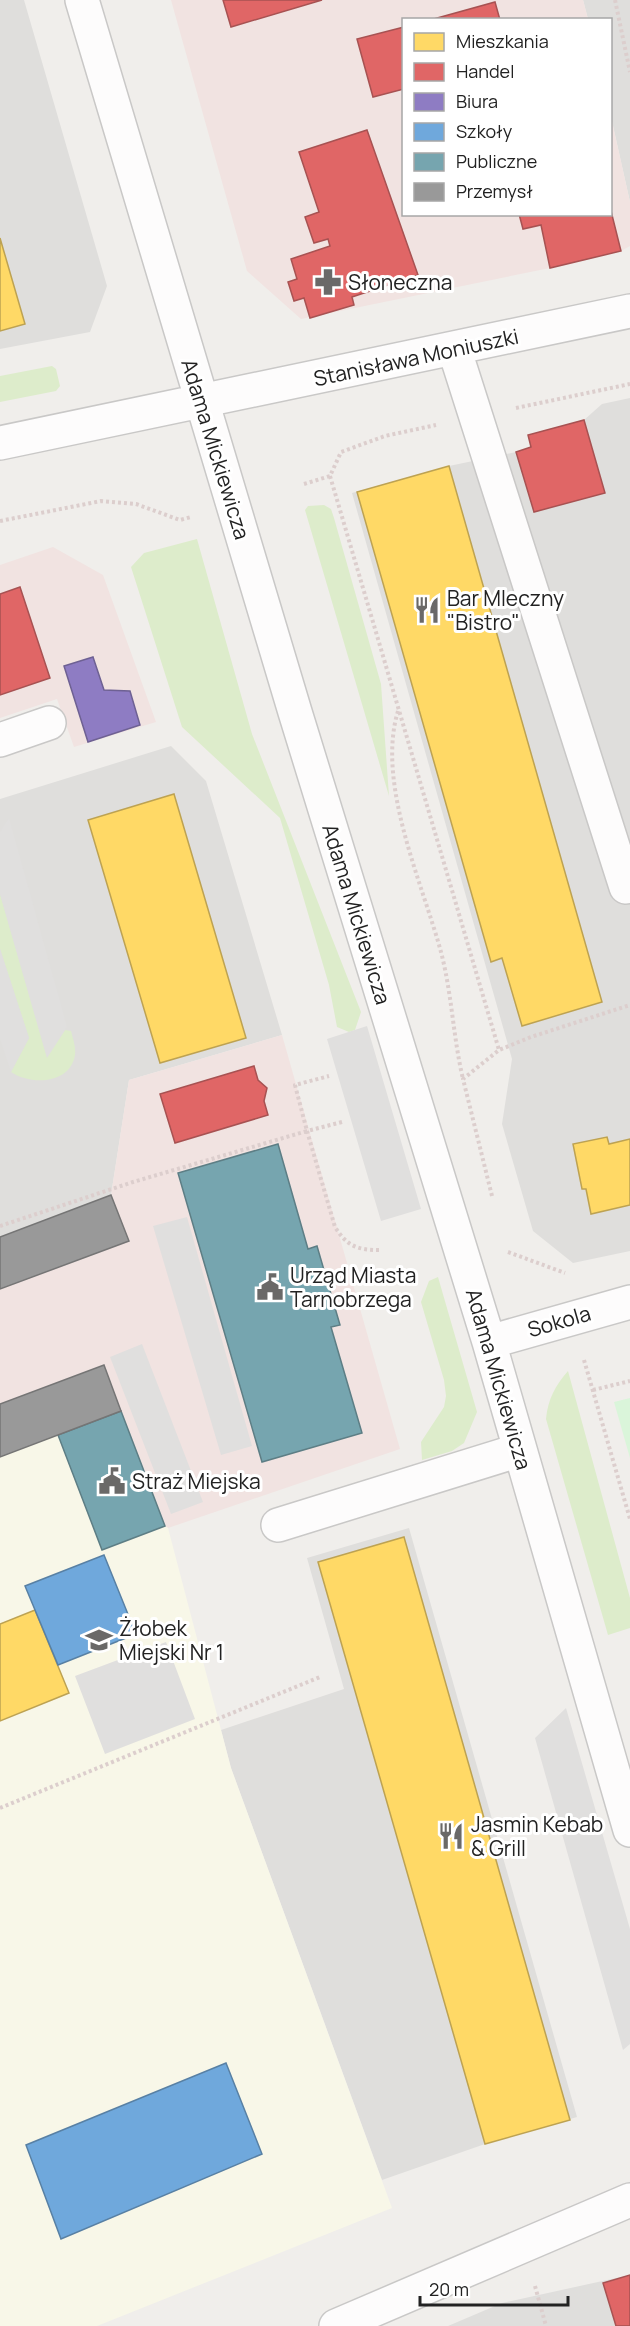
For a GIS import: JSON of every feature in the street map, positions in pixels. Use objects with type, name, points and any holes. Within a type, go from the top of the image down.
[{"type":"street","name":"Adama Mickiewicza","points":[[82,0],[202,402],[489,1342],[630,1830]]},
{"type":"street","name":"Stanisława Moniuszki","points":[[0,443],[630,311]]},
{"type":"street","points":[[454,348],[626,887]]},
{"type":"street","points":[[0,740],[49,723]]},
{"type":"street","name":"Sokola","points":[[489,1342],[630,1302]]},
{"type":"street","points":[[278,1526],[520,1450]]},
{"type":"street","points":[[336,2326],[630,2200]]},
{"type":"path","points":[[615,0],[630,72]]},
{"type":"path","points":[[330,476],[499,1050]]},
{"type":"path","points":[[0,521],[101,501],[136,504],[180,520],[191,517]]},
{"type":"path","points":[[399,711],[391,733],[398,810],[441,954],[463,1079],[494,1204]]},
{"type":"path","points":[[463,1079],[499,1050],[531,1037],[630,1005]]},
{"type":"path","points":[[328,1076],[295,1085],[335,1227],[348,1245],[360,1250],[379,1250]]},
{"type":"path","points":[[0,1226],[133,1182],[342,1122]]},
{"type":"path","points":[[506,1246],[508,1254],[561,1274],[573,1272]]},
{"type":"path","points":[[581,1354],[629,1509],[630,1519]]},
{"type":"path","points":[[593,1390],[630,1381]]},
{"type":"path","points":[[0,1808],[320,1677]]},
{"type":"path","points":[[534,2280],[546,2326]]},
{"type":"shaded area","points":[[0,0],[24,0],[107,286],[90,332],[0,349]]},
{"type":"shaded area","points":[[171,0],[583,0],[588,18],[402,18],[402,216],[612,216],[612,121],[630,202],[630,246],[621,251],[550,268],[301,319],[247,271]]},
{"type":"shaded area","points":[[583,0],[630,0],[630,202],[612,121],[612,18],[588,18]]},
{"type":"shaded area","points":[[630,398],[630,1251],[573,1263],[533,1231],[502,1124],[512,1059],[352,493],[449,466],[516,452],[605,492],[584,420],[602,404]]},
{"type":"shaded area","points":[[53,547],[103,575],[156,722],[74,747],[57,699],[0,718],[0,565]]},
{"type":"shaded area","points":[[171,746],[206,781],[282,1035],[129,1080],[111,1195],[0,1237],[0,799]]},
{"type":"shaded area","points":[[9,818],[67,1027],[47,1058],[0,894],[0,832]]},
{"type":"shaded area","points":[[0,949],[29,1038],[11,1072],[0,1039]]},
{"type":"shaded area","points":[[367,1026],[421,1209],[381,1221],[327,1039]]},
{"type":"shaded area","points":[[282,1035],[400,1449],[168,1528],[165,1526],[102,1550],[0,1457],[0,1237],[111,1195],[129,1080]]},
{"type":"shaded area","points":[[187,1217],[252,1446],[221,1455],[153,1226]]},
{"type":"shaded area","points":[[142,1344],[203,1502],[171,1514],[110,1357]]},
{"type":"shaded area","points":[[58,1435],[102,1550],[165,1526],[168,1528],[231,1768],[392,2208],[97,2326],[0,2326],[0,1457]]},
{"type":"shaded area","points":[[409,1528],[577,2117],[485,2144],[382,2180],[231,1768],[221,1730],[344,1689],[307,1558]]},
{"type":"shaded area","points":[[166,1642],[195,1719],[105,1754],[75,1676]]},
{"type":"shaded area","points":[[566,1708],[630,1929],[630,2044],[623,2050],[535,1738]]},
{"type":"shaded area","points":[[630,2275],[630,2326],[448,2326],[502,2303]]},
{"type":"green space","points":[[52,366],[56,369],[60,386],[56,391],[0,402],[0,376]]},
{"type":"green space","points":[[324,505],[331,509],[334,518],[381,684],[389,796],[305,510],[308,506]]},
{"type":"green space","points":[[197,539],[252,734],[361,1012],[355,1030],[349,1032],[337,1027],[329,985],[280,818],[182,727],[131,567],[144,553]]},
{"type":"green space","points":[[0,894],[47,1057],[65,1030],[71,1031],[75,1046],[72,1065],[58,1077],[48,1080],[28,1079],[11,1072],[29,1038],[0,949]]},
{"type":"green space","points":[[438,1277],[477,1412],[464,1443],[452,1451],[422,1460],[421,1442],[444,1407],[446,1396],[444,1380],[421,1302],[429,1281]]},
{"type":"green space","points":[[568,1371],[630,1598],[630,1628],[608,1635],[546,1419],[553,1393]]},
{"type":"green space","points":[[630,1398],[630,1458],[614,1402]]},
{"type":"building: Mieszkania","points":[[0,238],[25,324],[0,331]]},
{"type":"building: Mieszkania","points":[[449,466],[602,1002],[522,1026],[502,958],[491,962],[357,492]]},
{"type":"building: Mieszkania","points":[[174,794],[246,1038],[160,1063],[88,820]]},
{"type":"building: Mieszkania","points":[[607,1137],[609,1144],[630,1139],[630,1205],[591,1214],[586,1189],[582,1189],[573,1144]]},
{"type":"building: Mieszkania","points":[[404,1537],[570,2120],[485,2144],[318,1562]]},
{"type":"building: Mieszkania","points":[[35,1610],[69,1693],[0,1721],[0,1624]]},
{"type":"building: Handel","points":[[223,0],[322,0],[231,27]]},
{"type":"building: Handel","points":[[495,2],[499,18],[437,18]]},
{"type":"building: Handel","points":[[402,28],[402,90],[373,97],[357,39]]},
{"type":"building: Handel","points":[[367,130],[418,275],[352,297],[354,305],[310,318],[304,298],[294,301],[288,282],[297,279],[291,259],[330,246],[328,239],[314,243],[305,217],[319,212],[299,152]]},
{"type":"building: Handel","points":[[612,215],[621,251],[550,268],[541,225],[523,229],[520,216]]},
{"type":"building: Handel","points":[[584,420],[605,493],[534,512],[516,452],[531,447],[528,435]]},
{"type":"building: Handel","points":[[20,587],[50,678],[0,695],[0,594]]},
{"type":"building: Handel","points":[[254,1066],[258,1080],[267,1088],[264,1101],[268,1115],[175,1143],[160,1094]]},
{"type":"building: Handel","points":[[630,2275],[630,2326],[616,2326],[603,2283]]},
{"type":"building: Biura","points":[[93,657],[104,690],[130,691],[140,725],[88,742],[64,666]]},
{"type":"building: Szkoły","points":[[104,1555],[136,1634],[58,1665],[25,1586]]},
{"type":"building: Szkoły","points":[[226,2063],[262,2154],[61,2239],[26,2145]]},
{"type":"building: Publiczne","name":"Urząd Miasta Tarnobrzega","points":[[278,1144],[308,1249],[317,1246],[340,1325],[331,1327],[362,1433],[262,1462],[178,1173]]},
{"type":"building: Publiczne","name":"Straż Miejska","points":[[121,1411],[165,1526],[102,1550],[58,1435]]},
{"type":"building: Przemysł","points":[[111,1195],[129,1241],[0,1289],[0,1237]]},
{"type":"building: Przemysł","points":[[104,1365],[121,1411],[0,1457],[0,1404]]},
{"type":"place","name":"Słoneczna","points":[[328,282]]},
{"type":"place","name":"Bar Mleczny \"Bistro\"","points":[[427,610]]},
{"type":"place","name":"Urząd Miasta Tarnobrzega","points":[[270,1287]]},
{"type":"place","name":"Straż Miejska","points":[[112,1481]]},
{"type":"place","name":"Żłobek Miejski Nr 1","points":[[99,1640]]},
{"type":"place","name":"Jasmin Kebab & Grill","points":[[451,1836]]}]
